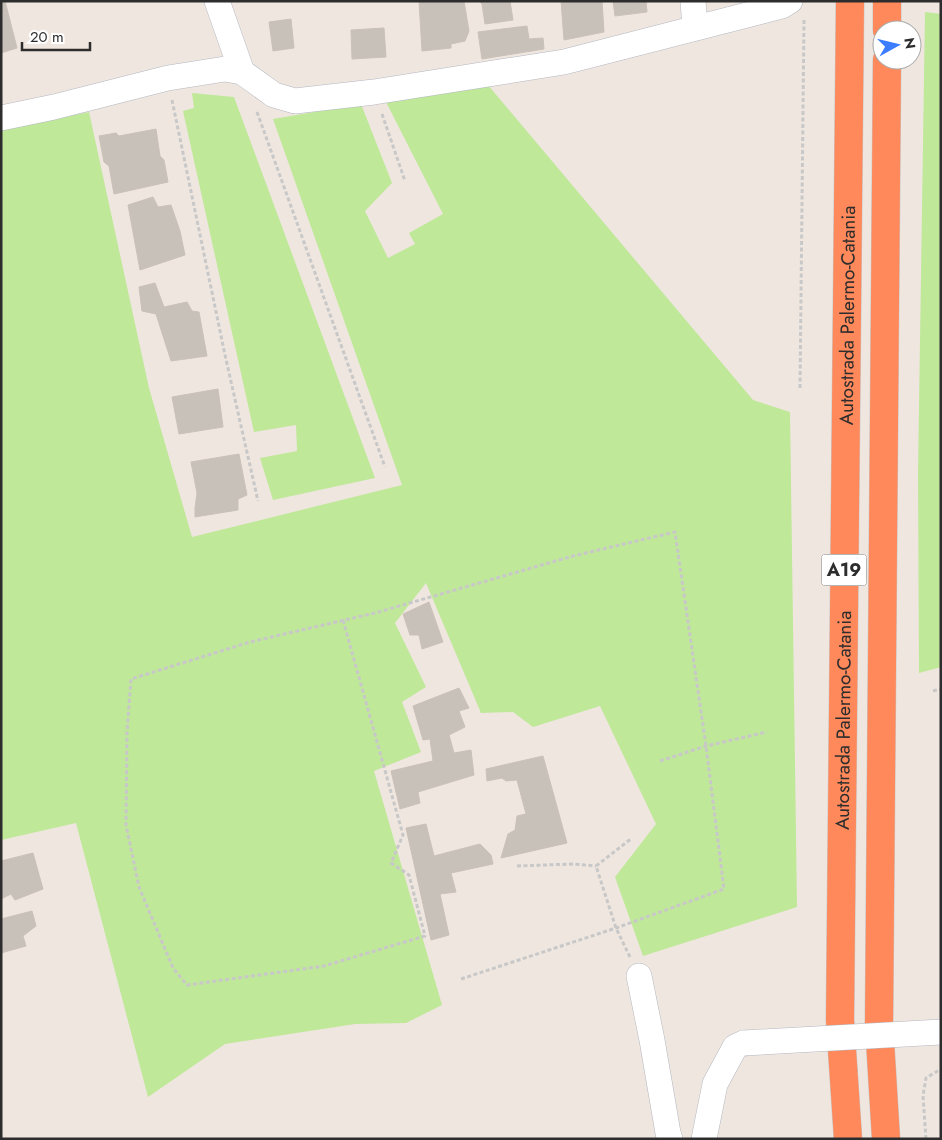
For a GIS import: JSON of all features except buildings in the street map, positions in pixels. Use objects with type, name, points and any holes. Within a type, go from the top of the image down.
[{"type":"highway","name":"Autostrada Palermo-Catania","points":[[848,1139],[840,1010],[850,1]]},
{"type":"highway","points":[[887,20],[888,1]]},
{"type":"highway","name":"Autostrada Palermo-Catania","points":[[886,1139],[878,1024],[887,70]]},
{"type":"street","points":[[217,1],[242,72]]},
{"type":"street","points":[[692,1],[695,28]]},
{"type":"street","points":[[1,118],[54,107],[168,78],[225,68],[242,72],[274,95],[295,101],[374,92],[564,62],[782,6],[797,6]]},
{"type":"street","points":[[639,976],[670,1139]]},
{"type":"street","points":[[704,1139],[715,1084],[735,1047],[744,1043],[941,1032]]},
{"type":"path","points":[[797,6],[800,388]]},
{"type":"path","points":[[168,78],[258,501]]},
{"type":"path","points":[[374,92],[405,182]]},
{"type":"path","points":[[256,108],[385,467]]},
{"type":"path","points":[[343,620],[403,835],[391,863],[409,875],[425,936],[324,966],[187,985],[173,968],[139,887],[126,825],[127,732],[131,679],[250,642],[343,620],[375,613],[573,556],[675,532],[706,746],[724,889],[616,928],[461,979]]},
{"type":"path","points":[[933,691],[941,689]]},
{"type":"path","points":[[660,761],[706,746],[767,732]]},
{"type":"path","points":[[517,866],[573,864],[596,866],[632,838]]},
{"type":"path","points":[[596,866],[616,928],[639,976]]},
{"type":"path","points":[[926,1139],[923,1096],[926,1078],[941,1069]]},
{"type":"green space","points":[[925,12],[941,14],[941,667],[919,673],[918,473]]},
{"type":"green space","points":[[488,85],[753,400],[790,412],[797,907],[643,956],[615,877],[656,824],[600,706],[533,727],[513,712],[481,713],[426,583],[395,623],[426,687],[402,702],[421,752],[374,771],[442,1005],[406,1023],[355,1024],[225,1044],[148,1097],[76,823],[1,840],[1,130],[89,112],[149,388],[192,537],[402,485],[273,119],[361,104],[392,183],[365,211],[388,258],[415,244],[409,233],[443,214],[386,102]]},
{"type":"green space","points":[[192,93],[234,97],[375,478],[273,500],[260,458],[297,451],[296,425],[254,432],[183,111],[194,108]]}]
